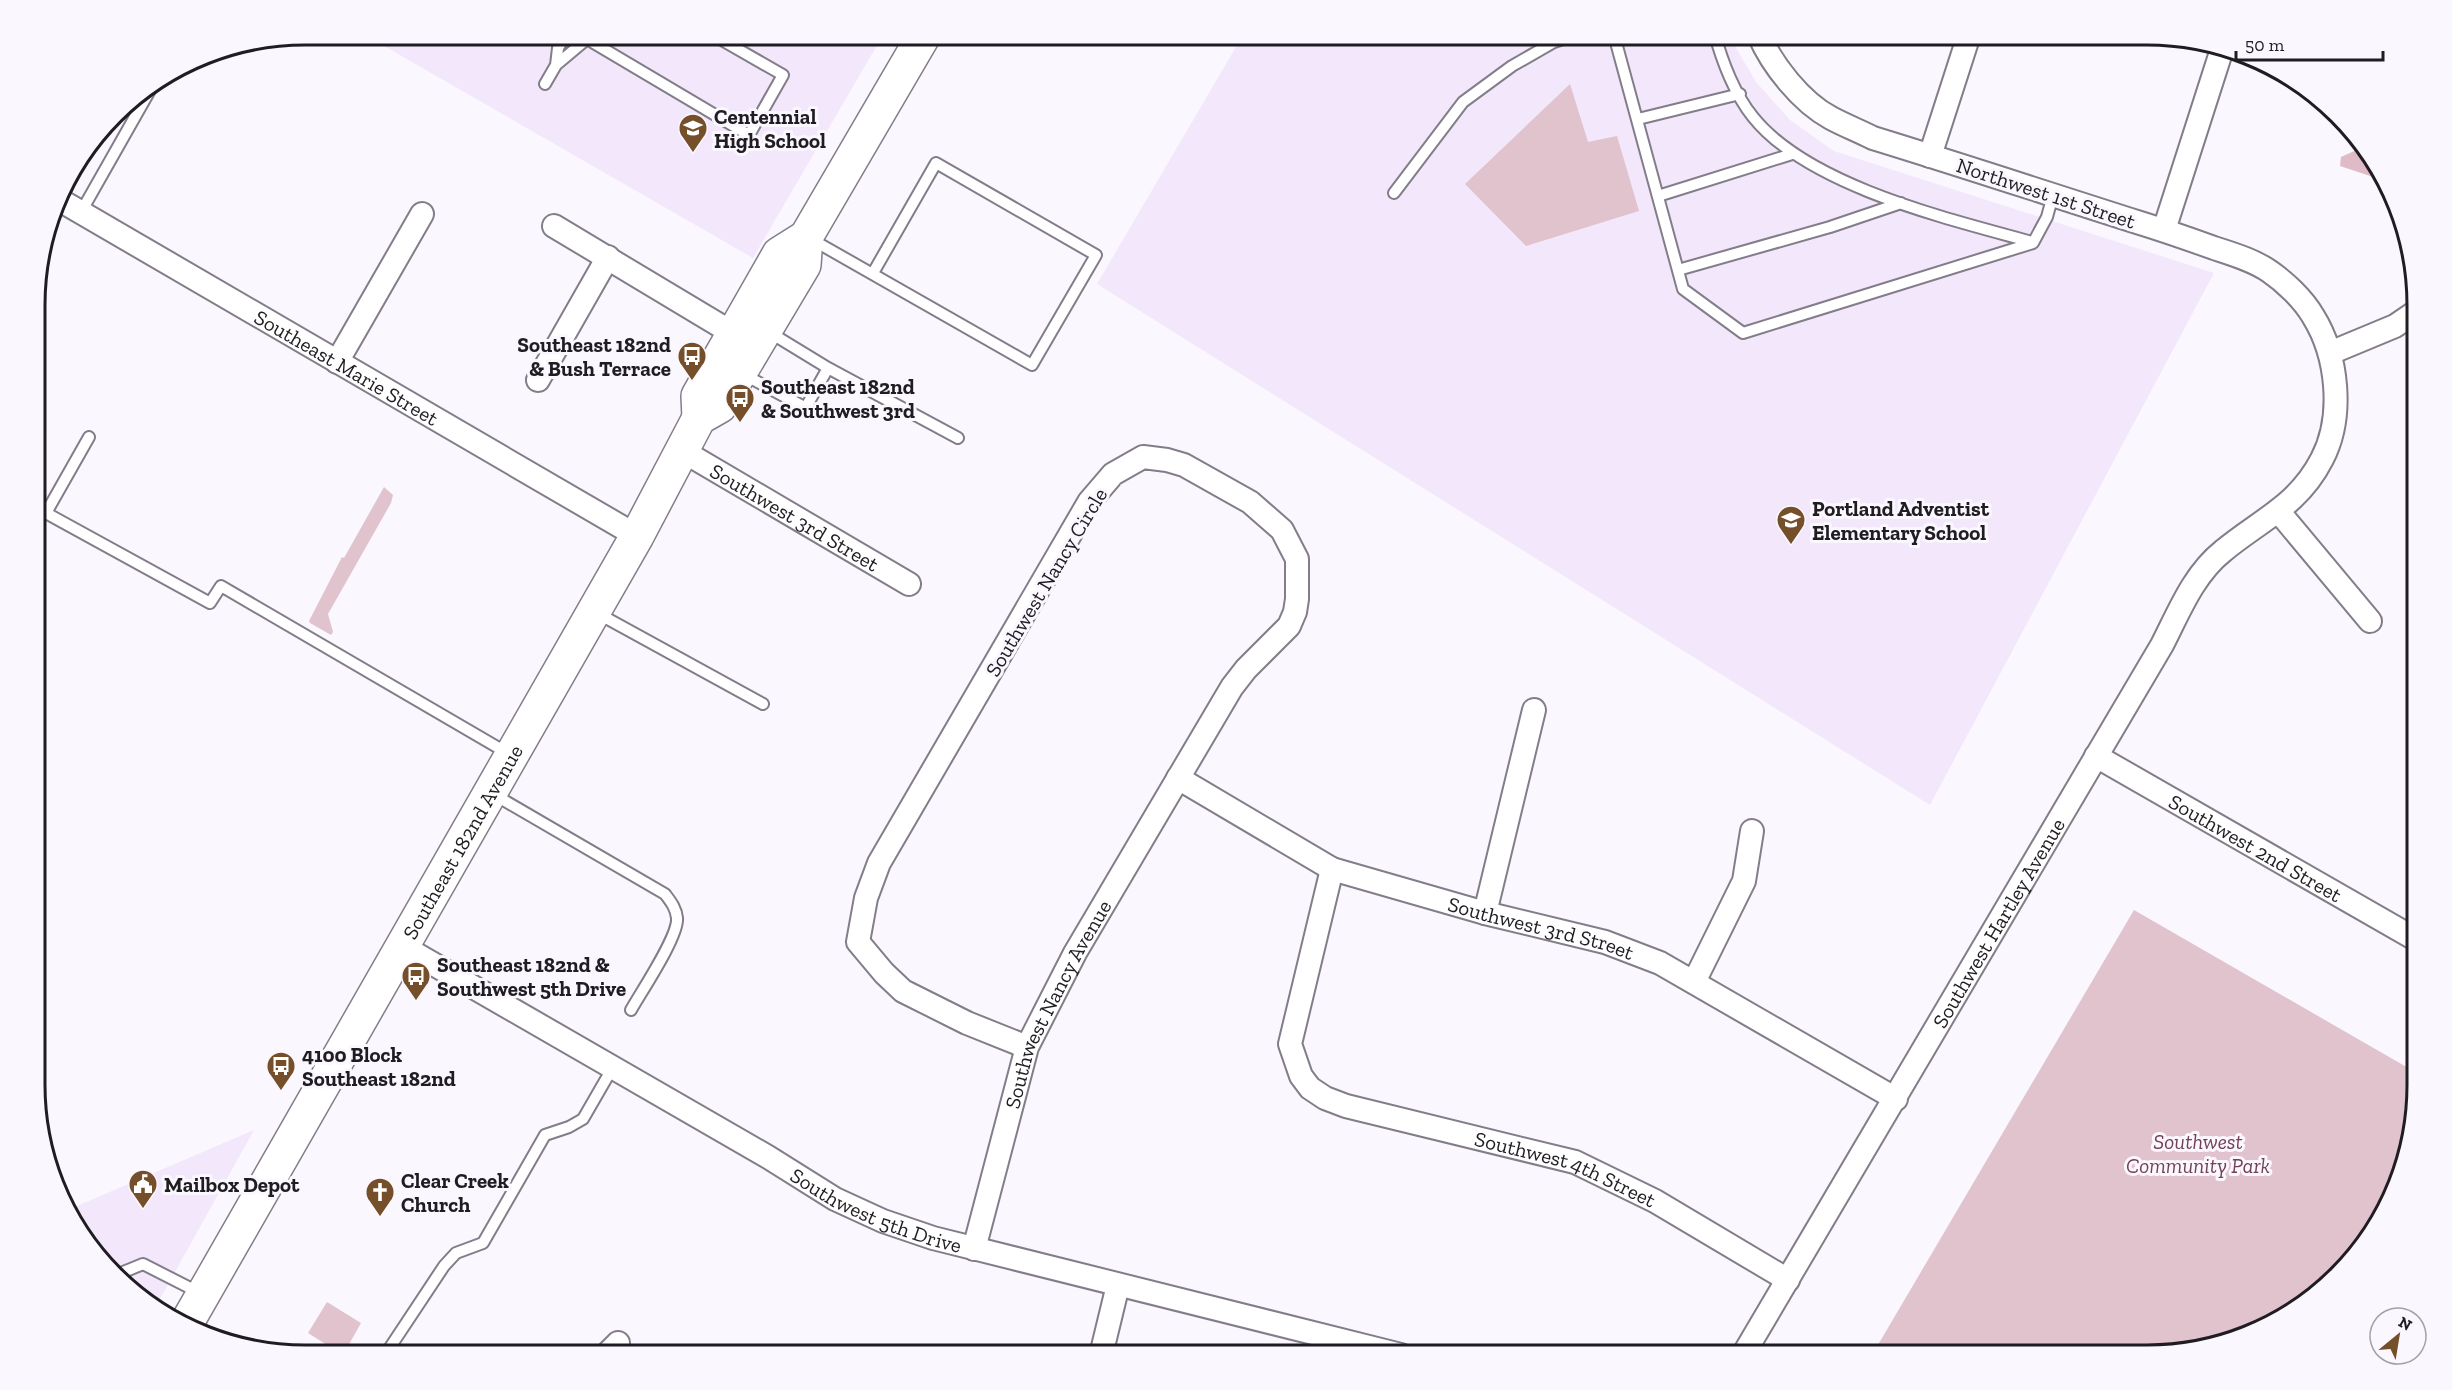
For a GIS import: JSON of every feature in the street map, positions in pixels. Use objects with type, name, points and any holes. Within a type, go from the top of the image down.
[{"type":"main road","name":"Southeast 182nd Avenue","points":[[192,1314],[637,536],[699,418],[720,406],[804,265],[806,237],[918,45]]},
{"type":"main road","name":"Southeast 182nd Avenue","points":[[699,418],[698,396],[779,254],[806,237]]},
{"type":"street","name":"Northwest 1st Street","points":[[1763,45],[1791,86],[1828,117],[1873,138],[2242,257],[2268,270],[2293,291],[2313,315],[2330,353],[2336,408],[2333,431],[2322,460],[2299,491],[2279,512]]},
{"type":"street","points":[[1930,156],[1965,45]]},
{"type":"street","points":[[2164,230],[2220,56]]},
{"type":"street","name":"Southeast Marie Street","points":[[66,204],[637,536]]},
{"type":"street","points":[[337,362],[422,214]]},
{"type":"street","points":[[554,226],[608,256],[734,334]]},
{"type":"street","points":[[538,380],[608,256]]},
{"type":"street","points":[[2330,353],[2395,326],[2407,318]]},
{"type":"street","name":"Southwest 3rd Street","points":[[681,450],[909,584]]},
{"type":"street","name":"Southwest Nancy Circle","points":[[1027,1047],[967,1023],[903,991],[884,973],[858,942],[866,898],[879,863],[1089,502],[1113,474],[1143,457],[1184,465],[1250,502],[1281,530],[1297,559],[1297,598],[1289,627],[1246,669],[1232,687],[1178,778]]},
{"type":"street","points":[[2279,512],[2370,621]]},
{"type":"street","name":"Southwest Hartley Avenue","points":[[1749,1345],[2162,645],[2199,575],[2222,551],[2279,512]]},
{"type":"street","points":[[1485,913],[1534,710]]},
{"type":"street","name":"Southwest 2nd Street","points":[[2096,756],[2407,934]]},
{"type":"street","name":"Southwest 3rd Street","points":[[1178,778],[1332,869],[1485,913],[1605,942],[1660,963],[1896,1099]]},
{"type":"street","name":"Southwest Nancy Avenue","points":[[974,1249],[1027,1047],[1074,953],[1178,778]]},
{"type":"street","points":[[1694,982],[1744,881],[1752,831]]},
{"type":"street","name":"Southwest 4th Street","points":[[1332,869],[1290,1044],[1301,1076],[1310,1088],[1325,1098],[1346,1106],[1575,1162],[1655,1201],[1788,1280]]},
{"type":"street","name":"Southwest 5th Drive","points":[[402,946],[768,1157],[835,1199],[883,1221],[974,1249],[1361,1345]]},
{"type":"street","points":[[1103,1345],[1118,1285]]},
{"type":"lane","points":[[545,84],[555,65],[560,45]]},
{"type":"lane","points":[[555,65],[580,45]]},
{"type":"lane","points":[[597,45],[749,135],[783,75],[732,45]]},
{"type":"lane","points":[[1394,193],[1463,102],[1549,45]]},
{"type":"lane","points":[[1617,45],[1683,289],[1743,333],[2033,243],[2047,218],[2053,195]]},
{"type":"lane","points":[[1718,45],[1722,63],[1752,117],[1792,154],[1863,190],[2033,243]]},
{"type":"lane","points":[[1638,119],[1740,94]]},
{"type":"lane","points":[[81,212],[143,102]]},
{"type":"lane","points":[[1658,196],[1792,154]]},
{"type":"lane","points":[[806,237],[1032,365],[1096,255],[936,163],[873,273]]},
{"type":"lane","points":[[1678,270],[1830,227],[1901,203]]},
{"type":"lane","points":[[766,330],[828,368],[958,438]]},
{"type":"lane","points":[[740,373],[806,407],[828,368]]},
{"type":"lane","points":[[89,437],[46,513],[210,603],[221,586],[511,755]]},
{"type":"lane","points":[[594,611],[763,705]]},
{"type":"lane","points":[[490,792],[665,894],[675,906],[678,921],[670,942],[631,1010]]},
{"type":"lane","points":[[392,1345],[444,1266],[456,1253],[483,1243],[545,1135],[569,1127],[583,1119],[613,1067]]},
{"type":"lane","points":[[125,1272],[143,1264],[192,1314]]},
{"type":"shaded area","name":"Centennial High School","points":[[382,45],[877,45],[753,258]]},
{"type":"shaded area","name":"Portland Adventist Elementary School","points":[[1237,45],[1734,45],[1756,82],[1790,120],[1834,151],[2214,273],[1930,805],[1097,284]]},
{"type":"shaded area","points":[[2355,150],[2373,177],[2340,166],[2341,157]]},
{"type":"shaded area","points":[[254,1130],[159,1300],[121,1269],[99,1243],[76,1207]]},
{"type":"green space","points":[[1570,84],[1588,142],[1617,136],[1639,211],[1526,246],[1465,184]]},
{"type":"green space","points":[[384,487],[393,495],[391,503],[328,614],[333,632],[331,635],[309,621],[342,557],[344,558]]},
{"type":"green space","name":"Southwest Community Park","points":[[2134,910],[2407,1067],[2402,1136],[2393,1169],[2372,1215],[2331,1269],[2291,1301],[2262,1318],[2231,1331],[2181,1343],[1878,1345]]},
{"type":"green space","points":[[327,1302],[361,1323],[349,1345],[327,1345],[308,1333]]},
{"type":"place","name":"Centennial High School","points":[[693,154]]},
{"type":"place","name":"Southeast 182nd & Bush Terrace","points":[[692,382]]},
{"type":"place","name":"Southeast 182nd & Southwest 3rd","points":[[740,424]]},
{"type":"place","name":"Portland Adventist Elementary School","points":[[1791,546]]},
{"type":"place","name":"Southeast 182nd & Southwest 5th Drive","points":[[416,1002]]},
{"type":"place","name":"4100 Block Southeast 182nd","points":[[281,1092]]},
{"type":"place","name":"Mailbox Depot","points":[[143,1210]]},
{"type":"place","name":"Clear Creek Church","points":[[380,1218]]}]
